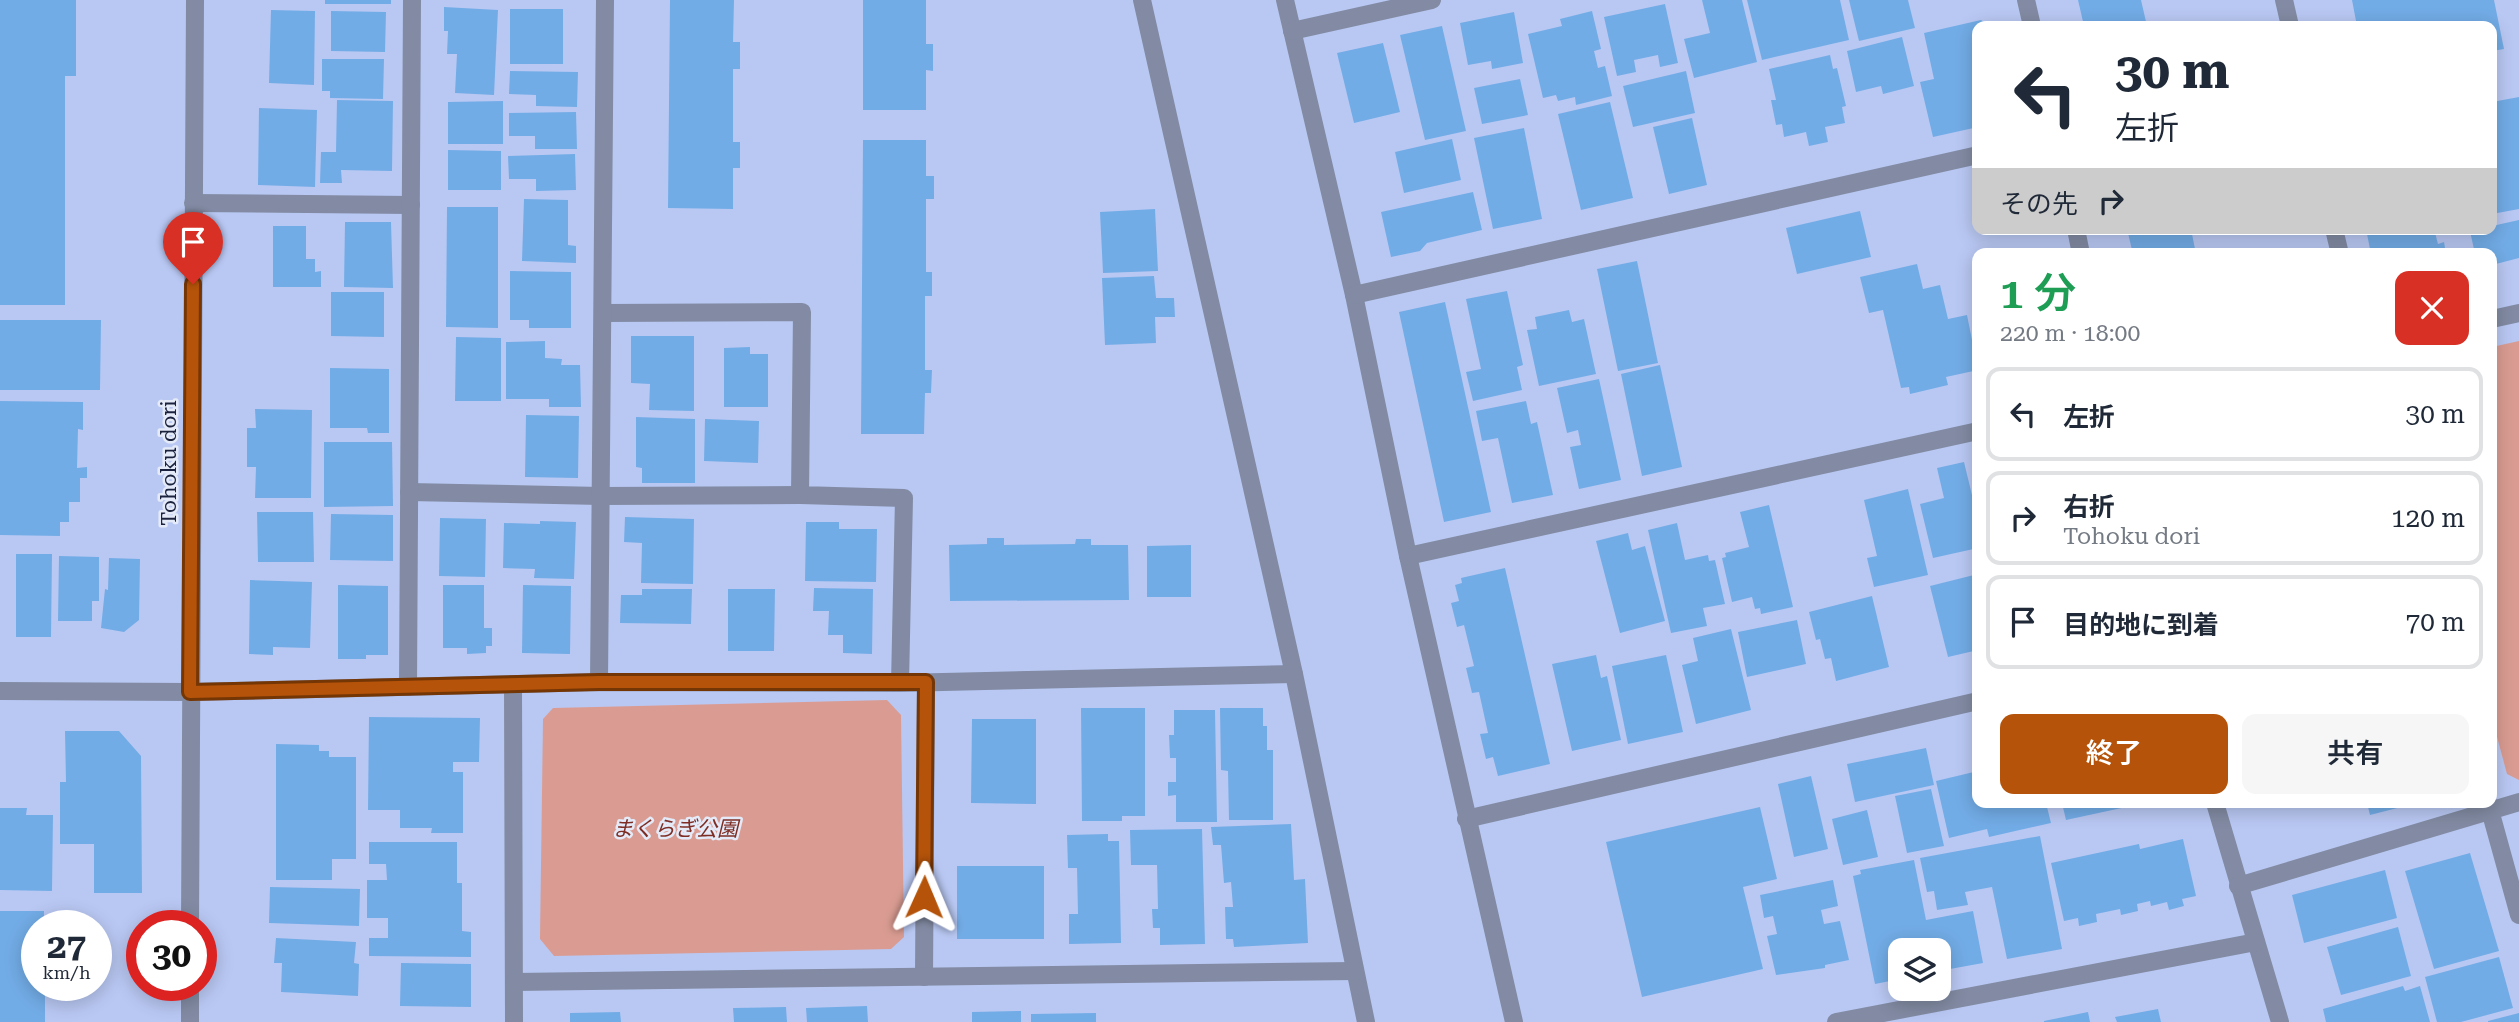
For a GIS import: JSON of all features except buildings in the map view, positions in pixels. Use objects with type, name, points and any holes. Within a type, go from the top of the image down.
[{"type":"street","name":"Tohoku dori","points":[[190,910],[195,0]]},
{"type":"street","points":[[408,687],[412,0]]},
{"type":"street","points":[[599,682],[606,0]]},
{"type":"street","points":[[1142,0],[1294,674],[1366,1022]]},
{"type":"street","points":[[1285,0],[1354,295],[1408,556],[1514,1022]]},
{"type":"street","points":[[1292,31],[1432,0]]},
{"type":"street","points":[[2026,0],[2031,21]]},
{"type":"street","points":[[2284,0],[2289,21]]},
{"type":"street","points":[[1354,295],[1972,156]]},
{"type":"street","points":[[193,203],[411,205]]},
{"type":"street","points":[[604,313],[802,312],[800,495]]},
{"type":"street","points":[[2497,317],[2519,313]]},
{"type":"street","points":[[1408,556],[1972,432]]},
{"type":"street","points":[[409,492],[904,498],[900,682]]},
{"type":"street","points":[[0,691],[190,692],[599,682],[926,682],[1294,674]]},
{"type":"street","points":[[924,977],[926,682]]},
{"type":"street","points":[[513,685],[514,1022]]},
{"type":"street","points":[[1466,819],[1972,702]]},
{"type":"street","points":[[2497,806],[2519,802]]},
{"type":"street","points":[[2216,808],[2280,1022]]},
{"type":"street","points":[[2238,886],[2486,808]]},
{"type":"street","points":[[2489,808],[2519,915]]},
{"type":"street","points":[[1836,1022],[2256,942]]},
{"type":"street","points":[[514,982],[1355,971]]},
{"type":"street","points":[[190,1001],[190,1022]]},
{"type":"green space","points":[[2519,341],[2519,780],[2507,774],[2497,737],[2497,346]]},
{"type":"green space","name":"まくらぎ公園","points":[[887,700],[901,715],[904,937],[891,949],[554,956],[540,939],[543,719],[553,708]]},
{"type":"route","points":[[193,284],[190,692],[599,682],[926,682],[924,897]]}]
